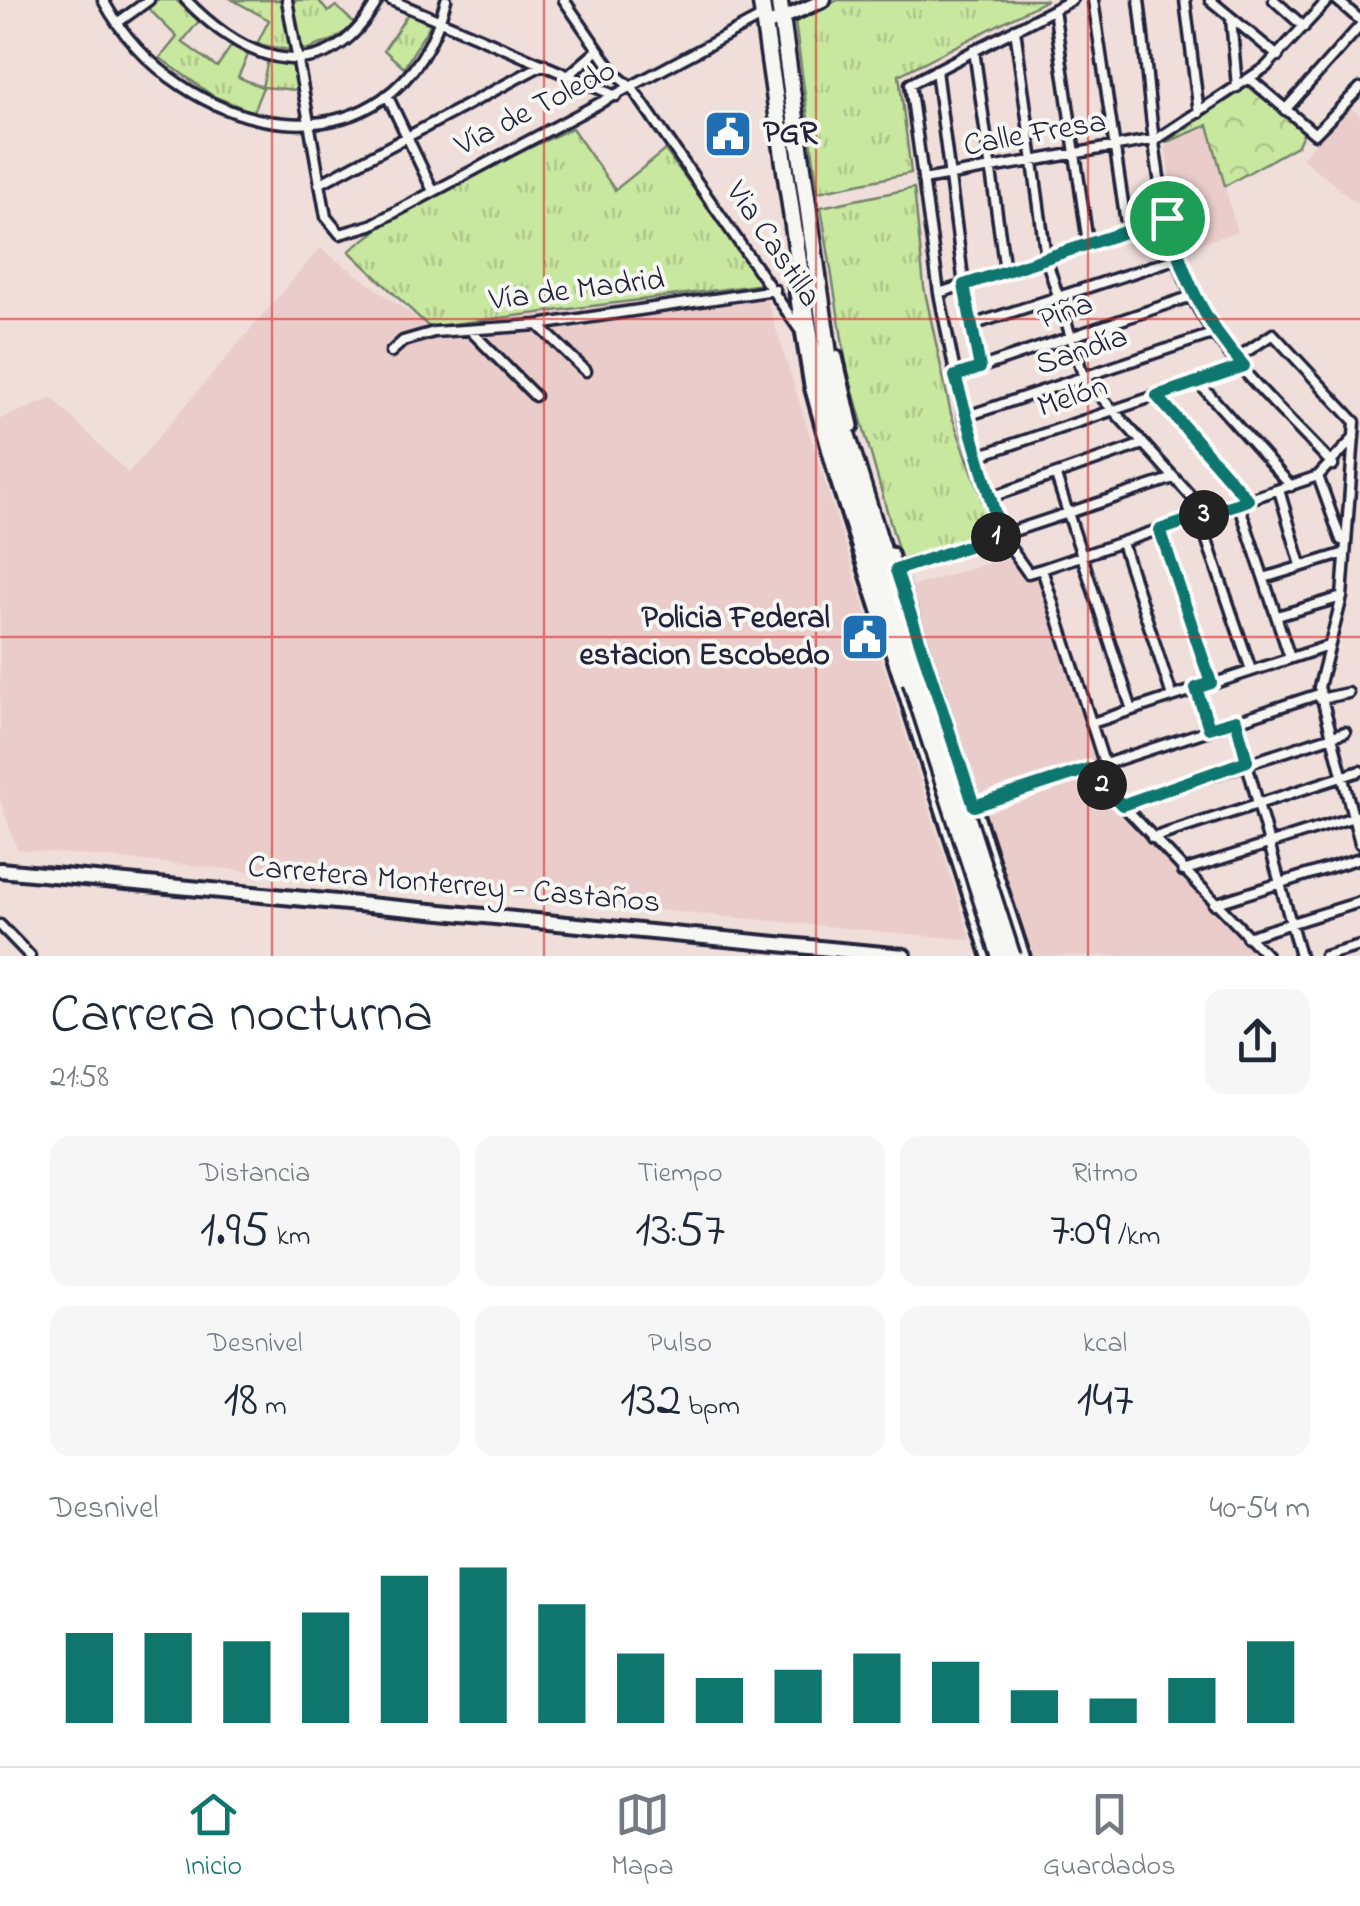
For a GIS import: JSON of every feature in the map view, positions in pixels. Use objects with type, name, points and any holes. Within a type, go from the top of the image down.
[{"type":"highway","points":[[779,0],[822,397],[1012,956]]},
{"type":"highway","points":[[761,16],[834,393],[892,571],[916,679],[1001,956]]},
{"type":"main road","name":"Carretera Monterrey - Castaños","points":[[0,870],[904,956]]},
{"type":"main road","points":[[1001,956],[1022,955]]},
{"type":"street","points":[[102,0],[117,23],[158,65],[207,101],[246,119],[309,126],[349,115],[386,95],[424,57],[446,0]]},
{"type":"street","points":[[117,23],[149,0]]},
{"type":"street","points":[[186,0],[246,48],[299,60],[347,41],[378,0]]},
{"type":"street","points":[[286,0],[319,184],[544,64]]},
{"type":"street","points":[[391,0],[616,96]]},
{"type":"street","name":"Via Castilla","points":[[564,0],[615,74],[632,88],[802,332]]},
{"type":"street","points":[[761,16],[779,0]]},
{"type":"street","points":[[761,16],[782,21],[824,0]]},
{"type":"street","points":[[1072,0],[910,83],[939,293],[955,376],[975,457],[1001,535],[1025,572],[1042,569],[1318,476],[1354,438]]},
{"type":"street","points":[[1093,0],[1127,230]]},
{"type":"street","points":[[1139,0],[1167,218],[1192,296],[1215,333],[1333,464]]},
{"type":"street","points":[[1185,0],[1200,113]]},
{"type":"street","points":[[1210,0],[1278,56]]},
{"type":"street","points":[[1274,0],[1304,27]]},
{"type":"street","points":[[1157,139],[1250,79],[1278,56],[1328,0]]},
{"type":"street","points":[[1285,110],[1360,23],[1337,0]]},
{"type":"street","points":[[1054,9],[1088,244]]},
{"type":"street","name":"Vía de Toledo","points":[[319,184],[326,218],[340,234],[371,226],[761,16]]},
{"type":"street","points":[[1231,18],[1237,87]]},
{"type":"street","points":[[1015,30],[1046,258],[1084,378],[1203,516],[1250,670]]},
{"type":"street","points":[[569,74],[598,50]]},
{"type":"street","points":[[974,50],[1005,271]]},
{"type":"street","points":[[936,70],[964,285],[980,368]]},
{"type":"street","points":[[1250,79],[1308,131],[1318,132],[1360,88]]},
{"type":"street","points":[[386,95],[433,191]]},
{"type":"street","points":[[1349,100],[1360,109]]},
{"type":"street","name":"Calle Fresa","points":[[923,180],[1157,139]]},
{"type":"street","points":[[939,293],[1167,218]]},
{"type":"street","points":[[802,231],[791,250],[802,332],[836,477],[989,956]]},
{"type":"street","points":[[972,325],[1178,258]]},
{"type":"street","name":"Vía de Madrid","points":[[391,352],[418,335],[538,326],[775,290]]},
{"type":"street","name":"Piña","points":[[955,376],[1192,296]]},
{"type":"street","points":[[538,326],[586,371]]},
{"type":"street","points":[[470,330],[535,396]]},
{"type":"street","name":"Sandía","points":[[964,417],[1215,333]]},
{"type":"street","name":"Melón","points":[[975,457],[1198,382],[1241,362],[1273,334],[1358,420]]},
{"type":"street","points":[[1198,382],[1291,486]]},
{"type":"street","points":[[1157,396],[1244,502],[1290,658]]},
{"type":"street","points":[[1358,420],[1342,549],[1342,597],[1328,646],[1320,696],[1329,736],[1357,816],[1360,843]]},
{"type":"street","points":[[988,498],[1143,444]]},
{"type":"street","points":[[1056,476],[1132,710]]},
{"type":"street","points":[[1318,476],[1342,549]]},
{"type":"street","points":[[1022,955],[892,571],[1174,478]]},
{"type":"street","points":[[1279,490],[1302,565]]},
{"type":"street","points":[[1160,530],[1211,683]]},
{"type":"street","points":[[1122,544],[1172,696]]},
{"type":"street","points":[[1264,578],[1342,549]]},
{"type":"street","points":[[1042,569],[1104,763]]},
{"type":"street","points":[[1277,616],[1342,597]]},
{"type":"street","points":[[1092,723],[1328,646]]},
{"type":"street","points":[[1196,688],[1209,728]]},
{"type":"street","points":[[974,806],[1209,728],[1320,696],[1348,693]]},
{"type":"street","points":[[1236,720],[1300,956]]},
{"type":"street","points":[[1122,805],[1247,761],[1346,732]]},
{"type":"street","points":[[1088,769],[1267,956]]},
{"type":"street","points":[[1152,838],[1360,771]]},
{"type":"street","points":[[1183,871],[1357,816]]},
{"type":"street","points":[[1214,904],[1360,858]]},
{"type":"street","points":[[1247,937],[1360,902]]},
{"type":"street","points":[[976,913],[995,922],[1008,908]]},
{"type":"street","points":[[0,925],[30,956]]},
{"type":"street","points":[[1325,956],[1360,946]]},
{"type":"shaded area","points":[[1348,106],[1360,115],[1360,206],[1302,158]]},
{"type":"shaded area","points":[[1208,124],[1237,232],[1181,248],[1165,143]]},
{"type":"shaded area","points":[[320,248],[429,327],[763,288],[971,940],[17,849],[0,800],[0,419],[52,398],[128,473]]},
{"type":"shaded area","points":[[1015,555],[1025,581],[1040,577],[1102,759],[1088,771],[1257,956],[1029,956],[908,588]]},
{"type":"green space","points":[[151,0],[176,0],[199,21],[182,42],[217,67],[232,45],[249,53],[238,77],[262,87],[268,60],[292,64],[298,90],[263,87],[253,112],[213,96],[160,58],[177,37],[145,5]]},
{"type":"green space","points":[[233,0],[283,0],[294,51],[257,44],[269,20]]},
{"type":"green space","points":[[288,0],[318,0],[328,12],[336,6],[355,24],[336,39],[299,52]]},
{"type":"green space","points":[[838,0],[1047,0],[899,75],[911,173],[818,192],[795,22]]},
{"type":"green space","points":[[409,12],[431,23],[404,68],[384,50]]},
{"type":"green space","points":[[1247,86],[1305,129],[1298,145],[1225,186],[1208,125],[1165,143]]},
{"type":"green space","points":[[572,128],[615,190],[665,150],[764,284],[429,327],[349,251],[411,204]]},
{"type":"green space","points":[[914,188],[924,287],[951,414],[994,531],[901,560],[847,370],[821,207]]},
{"type":"place","name":"PGR","points":[[728,134]]},
{"type":"place","name":"Policia Federal estacion Escobedo","points":[[865,637]]},
{"type":"route","points":[[1167,218],[1192,296],[1215,333],[1244,366],[1157,396],[1248,500],[1160,530],[1211,683],[1196,688],[1209,728],[1236,720],[1247,761],[1122,805],[1088,769],[974,806],[896,570],[1001,535],[975,457],[955,376],[980,368],[964,285],[1167,218]]}]
